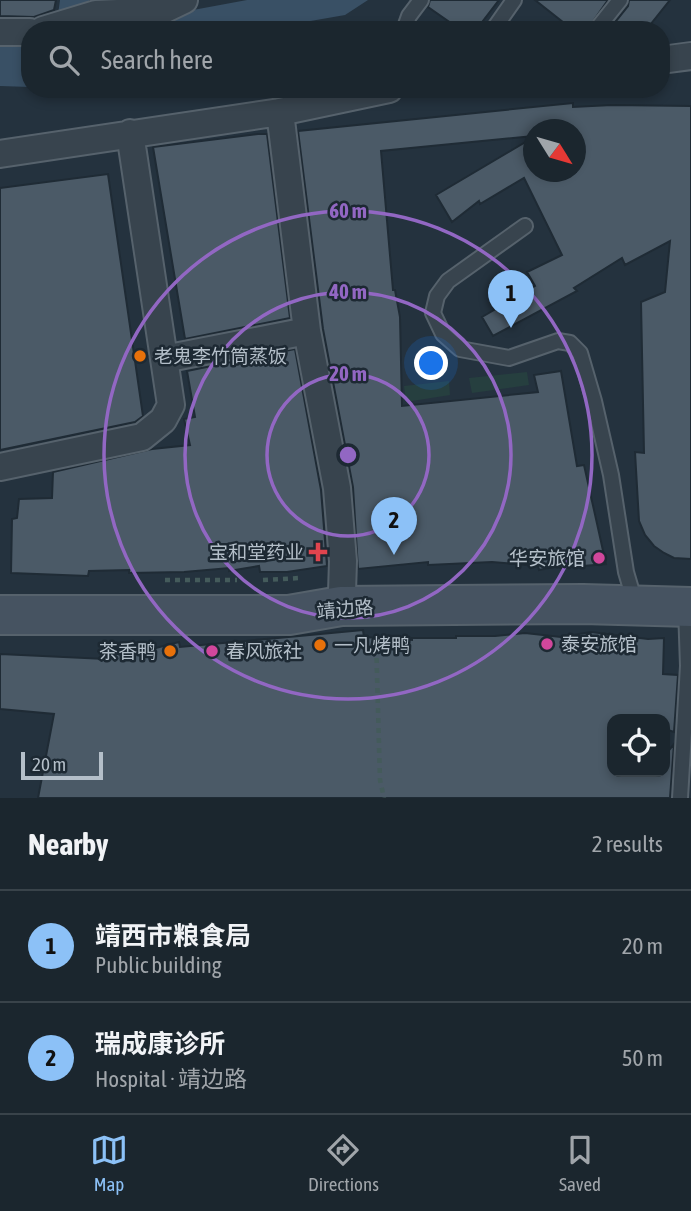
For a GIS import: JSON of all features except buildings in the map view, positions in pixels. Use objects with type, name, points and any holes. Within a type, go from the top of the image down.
[{"type":"main road","name":"靖边路","points":[[0,596],[68,599],[300,597],[342,592],[631,589],[690,602]]},
{"type":"main road","name":"靖边路","points":[[0,615],[289,615],[341,606],[690,602]]},
{"type":"street","points":[[76,21],[96,14],[161,11],[184,0]]},
{"type":"street","points":[[197,0],[207,0]]},
{"type":"street","points":[[0,32],[21,31]]},
{"type":"street","points":[[670,59],[691,56]]},
{"type":"street","points":[[670,74],[691,72]]},
{"type":"street","points":[[0,138],[166,110],[262,98]]},
{"type":"street","points":[[0,154],[280,112],[346,98]]},
{"type":"street","points":[[280,112],[307,331],[337,488],[343,561],[342,592]]},
{"type":"street","points":[[0,467],[142,437],[163,420],[171,405],[130,133]]},
{"type":"street","points":[[164,359],[307,331]]},
{"type":"lane","points":[[407,21],[421,0]]},
{"type":"lane","points":[[499,21],[514,0]]},
{"type":"lane","points":[[603,21],[620,0]]},
{"type":"lane","points":[[525,226],[448,281],[437,296],[433,313],[443,334],[460,349],[509,358],[558,341],[570,343],[580,353],[611,475],[631,589]]},
{"type":"lane","points":[[680,798],[690,602]]},
{"type":"path","points":[[379,606],[376,652],[380,780],[384,798]]},
{"type":"green space","points":[[527,372],[529,385],[472,393],[469,378]]},
{"type":"green space","points":[[449,381],[450,395],[406,402],[404,386]]},
{"type":"water","points":[[60,0],[89,0],[88,10],[57,21]]},
{"type":"water","points":[[247,0],[368,0],[345,15],[311,21],[134,21]]},
{"type":"water","points":[[0,39],[21,39],[21,87],[0,86]]},
{"type":"place","name":"靖西市粮食局","points":[[511,328]]},
{"type":"place","name":"老鬼李竹筒蒸饭","points":[[140,356]]},
{"type":"place","name":"宝和堂药业","points":[[318,552]]},
{"type":"place","name":"瑞成康诊所","points":[[394,555]]},
{"type":"place","name":"华安旅馆","points":[[599,558]]},
{"type":"place","name":"泰安旅馆","points":[[547,644]]},
{"type":"place","name":"一凡烤鸭","points":[[320,645]]},
{"type":"place","name":"茶香鸭","points":[[170,651]]},
{"type":"place","name":"春风旅社","points":[[212,651]]}]
